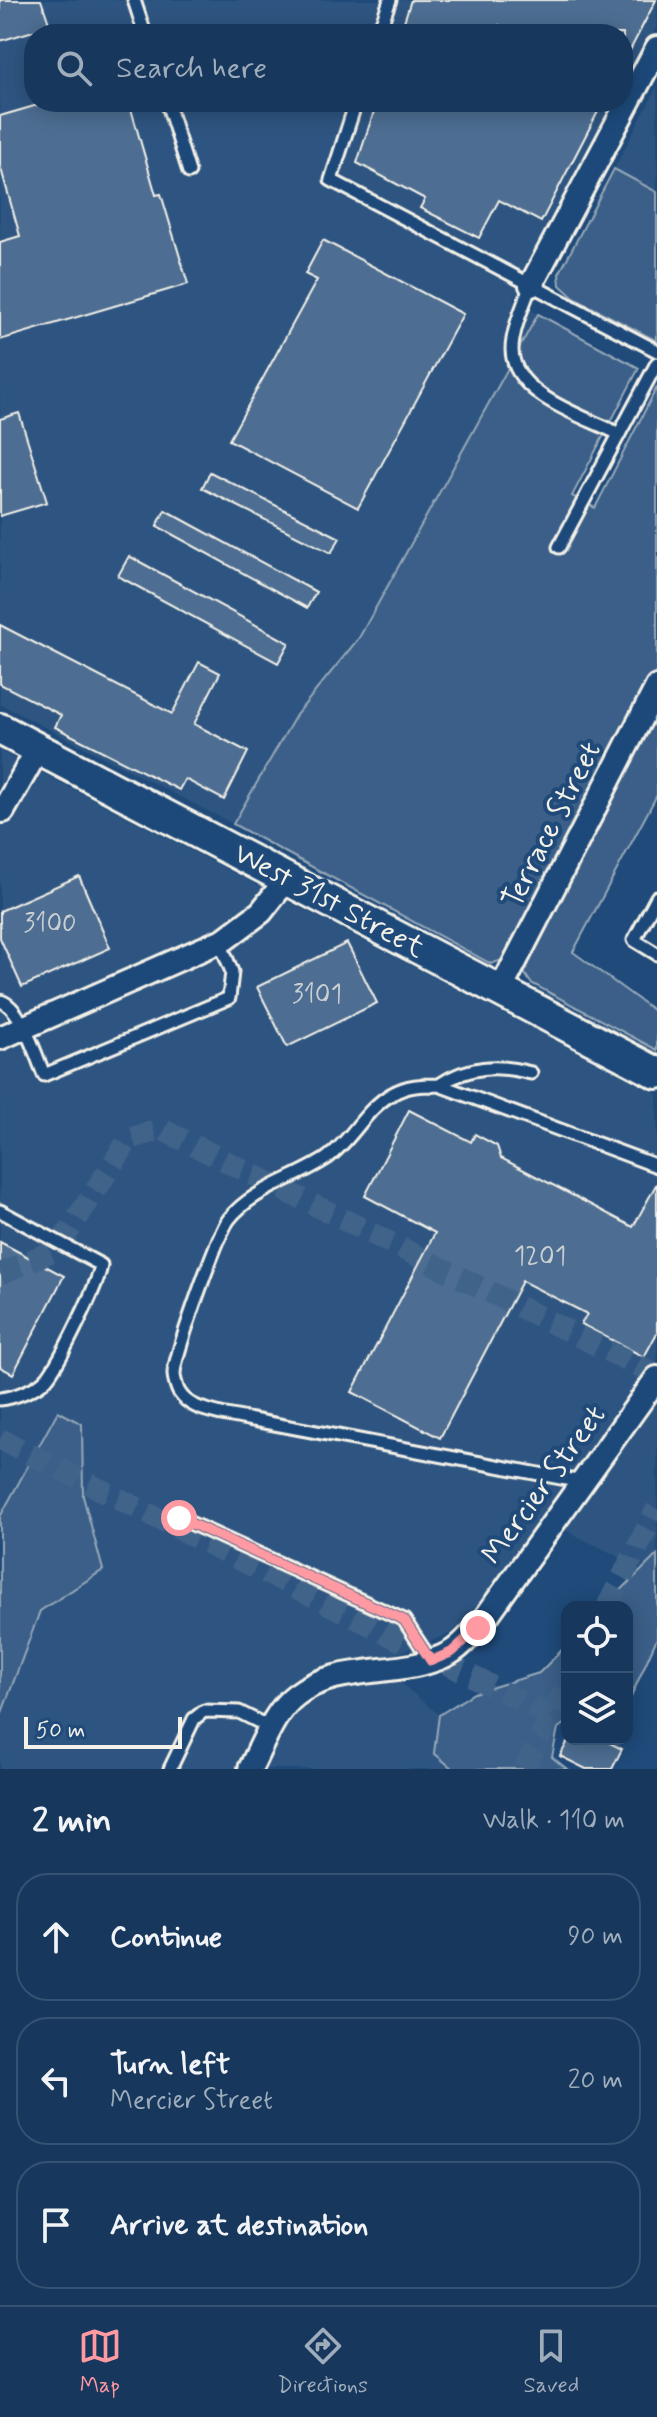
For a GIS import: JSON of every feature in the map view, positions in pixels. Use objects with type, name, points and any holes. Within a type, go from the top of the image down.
[{"type":"main road","name":"West 31st Street","points":[[0,729],[657,1073]]},
{"type":"street","points":[[633,93],[657,48]]},
{"type":"street","points":[[531,285],[623,112]]},
{"type":"street","name":"Terrace Street","points":[[500,991],[657,687]]},
{"type":"street","points":[[3,811],[38,749]]},
{"type":"street","points":[[0,1038],[220,942],[261,912],[287,879]]},
{"type":"street","name":"Mercier Street","points":[[250,1769],[272,1728],[295,1695],[333,1678],[431,1661],[452,1652],[478,1628],[657,1378]]},
{"type":"lane","points":[[134,0],[142,24]]},
{"type":"lane","points":[[382,24],[390,0]]},
{"type":"lane","points":[[170,112],[189,172]]},
{"type":"lane","points":[[353,112],[331,180],[657,351]]},
{"type":"lane","points":[[531,285],[512,349],[515,372],[534,391],[619,434]]},
{"type":"lane","points":[[559,547],[657,363]]},
{"type":"lane","points":[[657,897],[634,940],[657,954]]},
{"type":"lane","points":[[0,1001],[9,1003],[44,1075],[229,998],[232,972],[220,942]]},
{"type":"lane","points":[[439,1085],[456,1074],[474,1069],[500,1068],[531,1073]]},
{"type":"lane","points":[[582,1482],[221,1414],[196,1407],[180,1393],[174,1374],[204,1275],[227,1221],[242,1206],[326,1158],[347,1141],[376,1104],[393,1093],[415,1085],[439,1085],[657,1166]]},
{"type":"lane","points":[[0,1211],[101,1265],[79,1318],[46,1380],[10,1399],[0,1399]]},
{"type":"lane","points":[[179,1518],[404,1620],[431,1661]]},
{"type":"lane","points":[[170,1769],[194,1719],[204,1711],[239,1712],[272,1728]]},
{"type":"shaded area","points":[[0,0],[657,0],[657,26],[633,72],[633,24],[24,24],[24,112],[612,112],[513,300],[538,314],[359,638],[296,716],[233,824],[0,704]]},
{"type":"shaded area","points":[[657,87],[657,192],[614,169]]},
{"type":"shaded area","points":[[614,169],[657,192],[657,341],[574,298],[560,285],[559,274]]},
{"type":"shaded area","points":[[538,314],[639,368],[572,496],[595,508],[657,387],[657,670],[505,959],[491,964],[233,824],[296,715],[359,638]]},
{"type":"shaded area","points":[[657,708],[657,795],[573,952],[657,1013],[657,1050],[531,983],[525,974],[526,960]]},
{"type":"shaded area","points":[[0,751],[657,1094],[657,1555],[642,1568],[540,1518],[468,1617],[451,1633],[391,1656],[401,1683],[439,1715],[434,1753],[453,1769],[0,1769],[0,1718],[40,1611],[102,1570],[83,1496],[82,1425],[57,1411],[0,1517]]},
{"type":"shaded area","points":[[58,1411],[82,1424],[83,1496],[103,1570],[40,1611],[0,1718],[0,1517]]},
{"type":"shaded area","points":[[657,1555],[657,1638],[633,1692],[633,1601],[610,1601]]},
{"type":"shaded area","points":[[561,1651],[561,1726],[558,1728],[552,1757],[567,1769],[453,1769],[434,1753],[439,1715],[474,1693],[539,1673]]},
{"type":"building","points":[[0,0],[41,0],[49,24],[24,24],[24,34],[0,41]]},
{"type":"building","points":[[411,0],[656,0],[633,45],[633,24],[403,24]]},
{"type":"building","points":[[24,109],[24,112],[132,112],[156,195],[161,194],[188,284],[0,340],[0,242],[20,236],[0,165],[0,116]]},
{"type":"building","points":[[374,112],[598,112],[541,222],[499,200],[479,238],[420,208],[425,199],[357,163]]},
{"type":"building","points":[[323,240],[463,314],[358,508],[229,440],[317,280],[305,274]]},
{"type":"building","points":[[19,413],[47,502],[0,516],[0,419]]},
{"type":"building","points":[[210,472],[340,538],[331,553],[202,488]]},
{"type":"building","points":[[165,510],[316,592],[307,608],[157,526]]},
{"type":"building","points":[[129,556],[289,643],[278,663],[118,576]]},
{"type":"building","points":[[0,625],[172,714],[199,662],[220,673],[194,724],[248,752],[224,800],[185,779],[179,790],[55,727],[61,715],[0,684]]},
{"type":"building","points":[[79,876],[110,948],[22,987],[0,938],[0,911]]},
{"type":"building","points":[[347,943],[377,1003],[287,1047],[257,987]]},
{"type":"building","points":[[409,1110],[471,1142],[475,1134],[497,1146],[501,1158],[633,1227],[657,1183],[657,1333],[644,1357],[581,1324],[587,1314],[522,1281],[440,1438],[352,1392],[435,1233],[365,1196]]},
{"type":"building","points":[[0,1242],[64,1276],[13,1374],[0,1367]]},
{"type":"building","points":[[566,1745],[614,1745],[622,1749],[612,1769],[586,1769],[560,1756]]},
{"type":"tunnel","points":[[0,1274],[57,1249],[129,1139],[161,1129],[657,1375]]},
{"type":"tunnel","points":[[0,1439],[551,1716]]},
{"type":"tunnel","points":[[610,1601],[657,1509]]},
{"type":"tunnel","points":[[524,1769],[561,1697]]},
{"type":"route","points":[[179,1518],[404,1620],[431,1661],[452,1652],[478,1628]]}]
